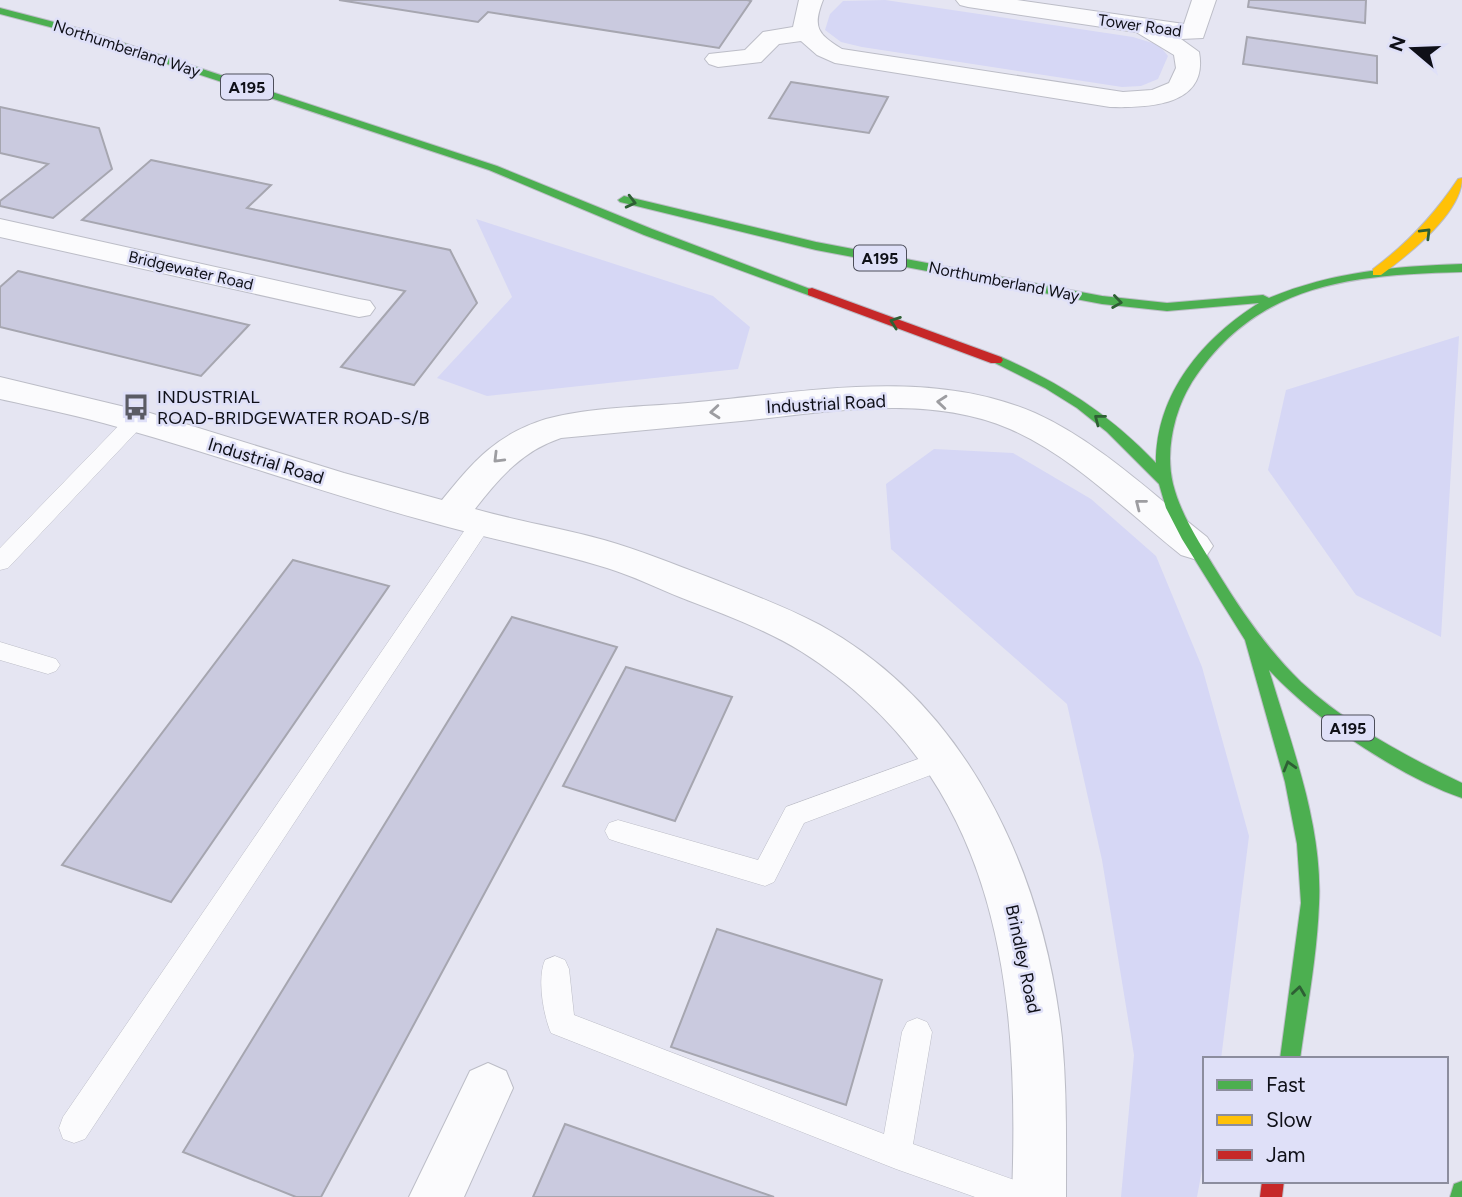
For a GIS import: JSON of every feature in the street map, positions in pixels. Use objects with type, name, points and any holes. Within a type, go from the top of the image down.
[{"type":"main road","name":"Northumberland Way","points":[[0,11],[77,31],[493,168],[648,232],[1013,366],[1081,405],[1145,458],[1166,483]]},
{"type":"main road","name":"Northumberland Way","points":[[493,168],[816,246],[1102,300],[1167,307],[1272,298]]},
{"type":"main road","points":[[1377,272],[1428,234],[1449,206],[1462,181]]},
{"type":"main road","name":"A195","points":[[1462,268],[1409,268],[1377,272],[1272,298],[1219,334],[1197,359],[1178,393],[1166,426],[1163,455],[1166,483],[1177,514],[1194,547],[1252,640],[1282,674],[1350,730],[1395,759],[1462,790]]},
{"type":"main road","points":[[1252,640],[1294,782],[1306,844],[1310,903],[1290,1057]]},
{"type":"main road","points":[[1461,1197],[1462,1192]]},
{"type":"street","points":[[811,0],[804,16],[806,33],[816,44],[835,55],[1110,99],[1138,101],[1166,94],[1180,87],[1189,77],[1190,64],[1186,51],[1142,25]]},
{"type":"street","name":"Tower Road","points":[[968,0],[1194,33],[1204,0]]},
{"type":"street","points":[[718,59],[752,57],[772,37],[806,33]]},
{"type":"street","name":"Bridgewater Road","points":[[7,237],[359,307]]},
{"type":"street","name":"Industrial Road","points":[[0,388],[136,420],[334,483],[621,558],[765,614]]},
{"type":"street","name":"Industrial Road","points":[[466,519],[494,460],[512,444],[533,433],[558,427],[802,404],[935,401],[995,411],[1049,435],[1194,547]]},
{"type":"street","name":"Brindley Road","points":[[765,614],[820,644],[869,680],[909,718],[943,760],[975,809],[1001,866],[1021,931],[1036,1021],[1043,1129],[1039,1197]]},
{"type":"street","points":[[436,1197],[488,1088]]},
{"type":"lane","points":[[0,562],[136,420]]},
{"type":"lane","points":[[74,1128],[466,519]]},
{"type":"lane","points":[[0,651],[48,665]]},
{"type":"lane","points":[[618,831],[765,874],[795,815],[943,760]]},
{"type":"lane","points":[[555,969],[561,1023],[896,1154],[1020,1197]]},
{"type":"lane","points":[[896,1154],[917,1032]]},
{"type":"shaded area","points":[[885,0],[1133,37],[1159,45],[1168,56],[1158,79],[1141,86],[1122,87],[862,47],[841,42],[825,30],[830,14],[843,1]]},
{"type":"shaded area","points":[[476,219],[713,296],[750,327],[738,369],[487,396],[437,378],[512,297]]},
{"type":"shaded area","points":[[1459,336],[1441,637],[1356,595],[1268,470],[1286,390]]},
{"type":"shaded area","points":[[934,449],[1013,453],[1091,499],[1156,556],[1202,667],[1249,836],[1221,1057],[1203,1057],[1203,1165],[1197,1197],[1121,1197],[1134,1055],[1102,860],[1067,704],[891,549],[886,484]]},
{"type":"building","points":[[339,0],[751,1],[719,48],[488,12],[478,22]]},
{"type":"building","points":[[1249,0],[1366,0],[1365,23],[1248,7]]},
{"type":"building","points":[[1247,37],[1377,56],[1377,83],[1243,64]]},
{"type":"building","points":[[791,82],[888,97],[869,133],[769,118]]},
{"type":"building","points":[[0,107],[99,128],[112,169],[53,218],[0,206],[0,201],[48,164],[0,153]]},
{"type":"building","points":[[151,160],[271,185],[247,208],[450,250],[477,303],[414,385],[341,367],[405,291],[82,220]]},
{"type":"building","points":[[18,271],[249,325],[201,376],[0,327],[0,287]]},
{"type":"building","points":[[293,560],[389,586],[171,902],[62,865]]},
{"type":"building","points":[[512,617],[617,647],[321,1197],[296,1197],[183,1152]]},
{"type":"building","points":[[626,667],[732,697],[675,821],[563,786]]},
{"type":"building","points":[[717,929],[882,980],[846,1105],[671,1047]]},
{"type":"building","points":[[565,1124],[774,1197],[533,1197]]},
{"type":"traffic: fast","points":[[0,11],[77,31],[493,168],[648,232],[812,292]]},
{"type":"traffic: fast","points":[[624,200],[816,246],[1102,300],[1167,307],[1263,299]]},
{"type":"traffic: fast","points":[[1462,268],[1381,272],[1341,279],[1302,289],[1266,304],[1233,325],[1205,353],[1182,388],[1168,423],[1163,460],[1169,496],[1184,529],[1238,617],[1283,675],[1315,704],[1355,733],[1462,791]]},
{"type":"traffic: fast","points":[[996,360],[1050,385],[1082,405],[1127,442],[1166,483]]},
{"type":"traffic: fast","points":[[1252,641],[1294,782],[1306,844],[1310,903],[1290,1057]]},
{"type":"traffic: fast","points":[[1461,1197],[1462,1192]]},
{"type":"traffic: slow","points":[[1377,272],[1425,231],[1462,181]]},
{"type":"traffic: jam","points":[[812,292],[996,360]]},
{"type":"traffic: jam","points":[[1271,1197],[1273,1183]]},
{"type":"place","name":"INDUSTRIAL ROAD-BRIDGEWATER ROAD-S/B","points":[[136,407]]}]
